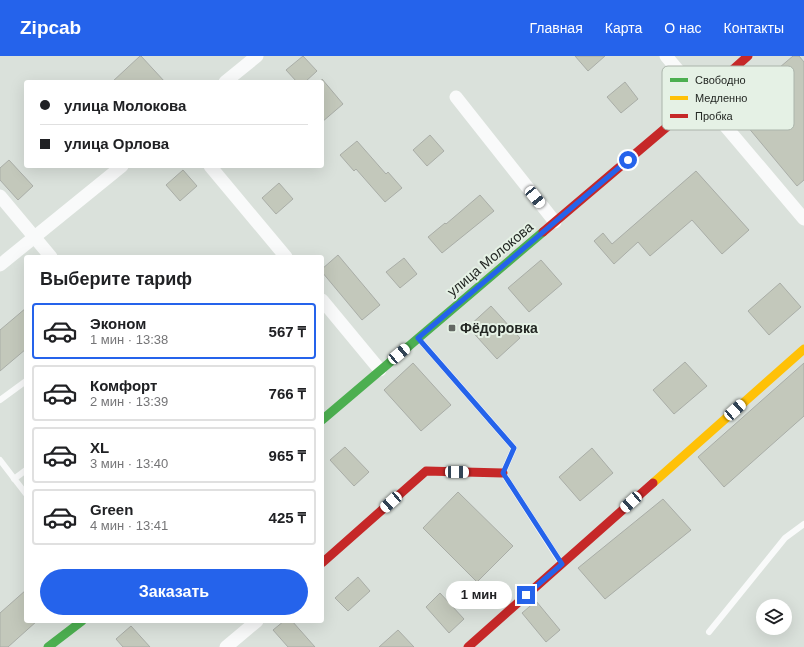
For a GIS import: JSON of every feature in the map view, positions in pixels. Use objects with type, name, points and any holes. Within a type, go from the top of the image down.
[{"type":"street","points":[[228,80],[258,56]]},
{"type":"street","points":[[666,56],[674,66]]},
{"type":"street","name":"улица Молокова","points":[[737,66],[748,56]]},
{"type":"street","points":[[456,97],[555,222]]},
{"type":"street","name":"улица Молокова","points":[[324,418],[663,130]]},
{"type":"street","points":[[728,130],[804,219]]},
{"type":"street","points":[[0,265],[120,168]]},
{"type":"street","points":[[212,168],[284,255]]},
{"type":"street","points":[[0,196],[49,255]]},
{"type":"street","points":[[324,302],[380,370]]},
{"type":"street","points":[[468,647],[804,349]]},
{"type":"street","points":[[324,561],[426,471],[503,473]]},
{"type":"street","points":[[48,647],[79,623]]},
{"type":"street","points":[[226,647],[255,623]]},
{"type":"lane","points":[[418,338],[514,448],[503,473],[562,564]]},
{"type":"lane","points":[[0,400],[24,382]]},
{"type":"lane","points":[[0,460],[24,492]]},
{"type":"lane","points":[[14,479],[24,472]]},
{"type":"lane","points":[[709,632],[785,538],[804,524]]},
{"type":"building","points":[[140,56],[163,80],[114,80]]},
{"type":"building","points":[[303,56],[317,71],[307,80],[295,80],[286,70]]},
{"type":"building","points":[[575,56],[605,56],[588,71]]},
{"type":"building","points":[[793,56],[799,56],[804,62],[804,180],[797,186],[750,130],[794,130],[794,66],[781,66]]},
{"type":"building","points":[[324,81],[343,104],[324,120]]},
{"type":"building","points":[[625,82],[638,99],[621,113],[607,97]]},
{"type":"building","points":[[430,135],[444,151],[427,166],[413,150]]},
{"type":"building","points":[[357,141],[386,174],[388,172],[402,188],[385,202],[356,169],[354,171],[340,155]]},
{"type":"building","points":[[9,160],[33,186],[18,200],[0,180],[0,168]]},
{"type":"building","points":[[183,170],[197,186],[180,201],[166,185]]},
{"type":"building","points":[[696,171],[749,230],[722,254],[692,220],[650,256],[638,242],[614,264],[594,241],[603,233],[612,244]]},
{"type":"building","points":[[279,183],[293,199],[276,214],[262,198]]},
{"type":"building","points":[[480,195],[494,211],[442,253],[428,237]]},
{"type":"building","points":[[338,255],[380,305],[362,320],[324,274],[324,267]]},
{"type":"building","points":[[404,258],[417,274],[400,288],[386,272]]},
{"type":"building","points":[[541,260],[562,284],[529,312],[508,288]]},
{"type":"building","points":[[780,283],[801,307],[769,335],[748,311]]},
{"type":"building","points":[[491,306],[520,338],[497,359],[468,327]]},
{"type":"building","points":[[24,310],[24,351],[0,371],[0,330]]},
{"type":"building","points":[[685,362],[707,386],[674,414],[653,390]]},
{"type":"building","points":[[413,363],[451,405],[421,431],[384,390]]},
{"type":"building","points":[[804,363],[804,416],[724,487],[698,457]]},
{"type":"building","points":[[345,447],[369,472],[354,486],[330,460]]},
{"type":"building","points":[[592,448],[613,473],[580,501],[559,477]]},
{"type":"building","points":[[458,492],[513,546],[477,582],[423,528]]},
{"type":"building","points":[[663,499],[691,530],[605,599],[578,568]]},
{"type":"building","points":[[358,577],[370,591],[348,611],[335,598]]},
{"type":"building","points":[[24,592],[24,623],[35,623],[8,647],[0,647],[0,613]]},
{"type":"building","points":[[440,593],[464,619],[449,633],[426,607]]},
{"type":"building","points":[[536,601],[560,630],[546,642],[522,613]]},
{"type":"building","points":[[282,623],[294,623],[315,647],[288,647],[273,630]]},
{"type":"building","points":[[131,626],[150,647],[123,647],[116,639]]},
{"type":"building","points":[[398,630],[414,647],[379,647]]},
{"type":"traffic: fast","points":[[324,418],[543,232]]},
{"type":"traffic: fast","points":[[48,647],[79,623]]},
{"type":"traffic: slow","points":[[653,483],[804,349]]},
{"type":"traffic: jam","points":[[737,66],[748,56]]},
{"type":"traffic: jam","points":[[543,232],[663,130]]},
{"type":"traffic: jam","points":[[324,561],[426,471],[503,473]]},
{"type":"traffic: jam","points":[[468,647],[653,483]]},
{"type":"place","name":"Фёдоровка","points":[[452,328]]},
{"type":"route","points":[[526,595],[562,564],[503,473],[514,448],[418,338],[628,160]]}]
